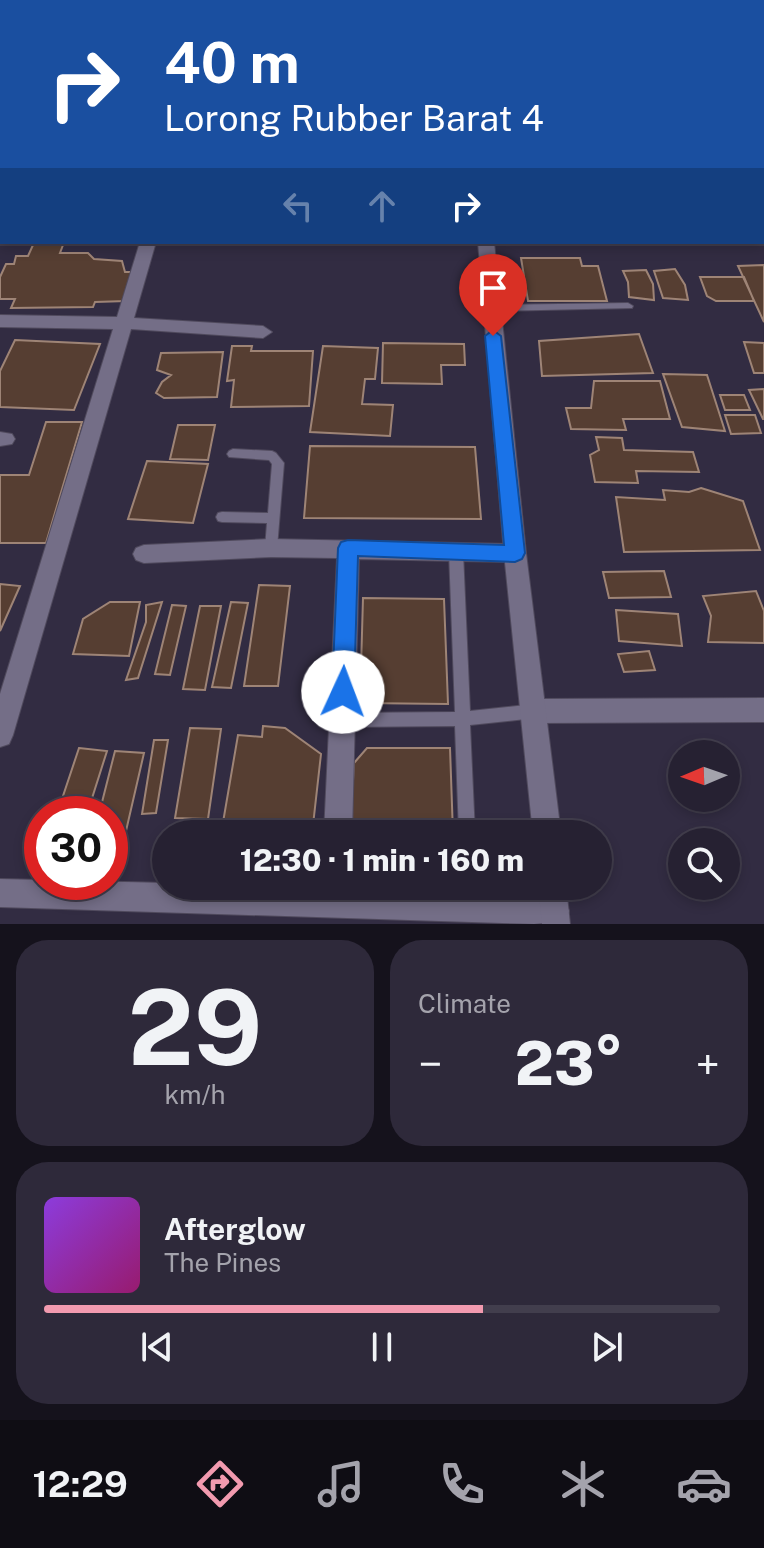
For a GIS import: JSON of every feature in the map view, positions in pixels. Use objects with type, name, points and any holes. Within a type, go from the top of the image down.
[{"type":"street","points":[[2,720],[147,244]]},
{"type":"street","points":[[486,244],[515,553],[546,820]]},
{"type":"street","points":[[0,321],[122,323],[263,332]]},
{"type":"street","points":[[144,554],[271,548],[515,553]]},
{"type":"street","points":[[338,820],[348,548]]},
{"type":"street","points":[[535,711],[764,710]]},
{"type":"street","points":[[0,893],[152,893]]},
{"type":"street","points":[[501,900],[554,907]]},
{"type":"lane","points":[[492,308],[628,306]]},
{"type":"lane","points":[[233,454],[272,456],[278,463],[271,548]]},
{"type":"lane","points":[[222,517],[272,518]]},
{"type":"lane","points":[[456,552],[466,820]]},
{"type":"lane","points":[[342,720],[462,719],[535,711]]},
{"type":"building","points":[[33,245],[63,245],[60,253],[88,253],[94,259],[122,261],[125,272],[134,272],[126,301],[95,302],[93,307],[11,308],[15,299],[0,299],[0,277],[6,264],[14,264],[16,256],[28,256]]},
{"type":"building","points":[[521,258],[580,258],[582,266],[598,266],[607,301],[528,301]]},
{"type":"building","points":[[764,265],[764,322],[738,266]]},
{"type":"building","points":[[675,269],[685,285],[688,300],[663,298],[654,271]]},
{"type":"building","points":[[646,270],[653,284],[654,300],[629,297],[623,271]]},
{"type":"building","points":[[700,277],[744,277],[754,301],[716,301],[707,296]]},
{"type":"building","points":[[639,334],[653,373],[542,376],[539,341]]},
{"type":"building","points":[[15,340],[100,344],[74,410],[0,407],[0,371]]},
{"type":"building","points":[[744,342],[764,343],[764,373],[754,373]]},
{"type":"building","points":[[383,343],[464,344],[465,365],[441,365],[442,384],[382,383]]},
{"type":"building","points":[[232,346],[252,346],[251,351],[313,351],[309,406],[231,407],[234,380],[227,381]]},
{"type":"building","points":[[323,346],[378,348],[375,379],[365,379],[362,404],[393,405],[390,436],[310,432]]},
{"type":"building","points":[[223,352],[217,397],[164,398],[156,393],[162,382],[171,375],[157,370],[161,353]]},
{"type":"building","points":[[663,374],[707,375],[725,431],[682,427]]},
{"type":"building","points":[[594,381],[660,381],[670,419],[623,419],[626,430],[571,429],[566,408],[591,408]]},
{"type":"building","points":[[764,389],[764,419],[763,419],[749,390]]},
{"type":"building","points":[[720,395],[744,395],[750,410],[725,410]]},
{"type":"building","points":[[725,415],[755,415],[761,433],[731,434]]},
{"type":"building","points":[[46,422],[82,422],[46,543],[0,543],[0,475],[29,475]]},
{"type":"building","points":[[178,425],[215,425],[208,460],[170,459]]},
{"type":"building","points":[[596,437],[622,438],[624,450],[693,452],[699,472],[636,471],[638,483],[595,482],[590,455],[599,450]]},
{"type":"building","points":[[310,446],[475,447],[481,519],[304,518]]},
{"type":"building","points":[[147,461],[208,464],[193,523],[128,519]]},
{"type":"building","points":[[701,488],[743,501],[760,550],[624,552],[616,497],[665,500],[663,490],[689,492]]},
{"type":"building","points":[[664,571],[671,597],[609,598],[603,572]]},
{"type":"building","points":[[0,584],[20,586],[0,631]]},
{"type":"building","points":[[259,585],[290,586],[278,686],[244,686]]},
{"type":"building","points":[[756,591],[764,611],[764,643],[708,642],[711,616],[703,596]]},
{"type":"building","points":[[363,598],[444,599],[448,704],[360,703]]},
{"type":"building","points":[[110,602],[140,602],[129,656],[73,654],[83,619]]},
{"type":"building","points":[[162,602],[138,678],[126,680],[146,622],[146,605]]},
{"type":"building","points":[[231,602],[248,603],[231,688],[212,687]]},
{"type":"building","points":[[172,605],[186,606],[170,675],[155,674]]},
{"type":"building","points":[[200,606],[221,606],[205,690],[183,689]]},
{"type":"building","points":[[616,610],[678,614],[682,646],[619,641]]},
{"type":"building","points":[[649,651],[655,670],[624,672],[618,654]]},
{"type":"building","points":[[263,726],[285,728],[321,754],[314,820],[223,820],[238,735],[262,737]]},
{"type":"building","points":[[190,728],[221,729],[208,819],[175,818]]},
{"type":"building","points":[[154,740],[168,740],[156,813],[142,814]]},
{"type":"building","points":[[79,748],[107,751],[93,796],[63,796]]},
{"type":"building","points":[[367,748],[450,748],[453,820],[351,820],[354,763]]},
{"type":"building","points":[[115,751],[144,753],[128,822],[128,796],[104,796]]},
{"type":"route","points":[[343,692],[348,548],[515,553],[493,336]]}]
